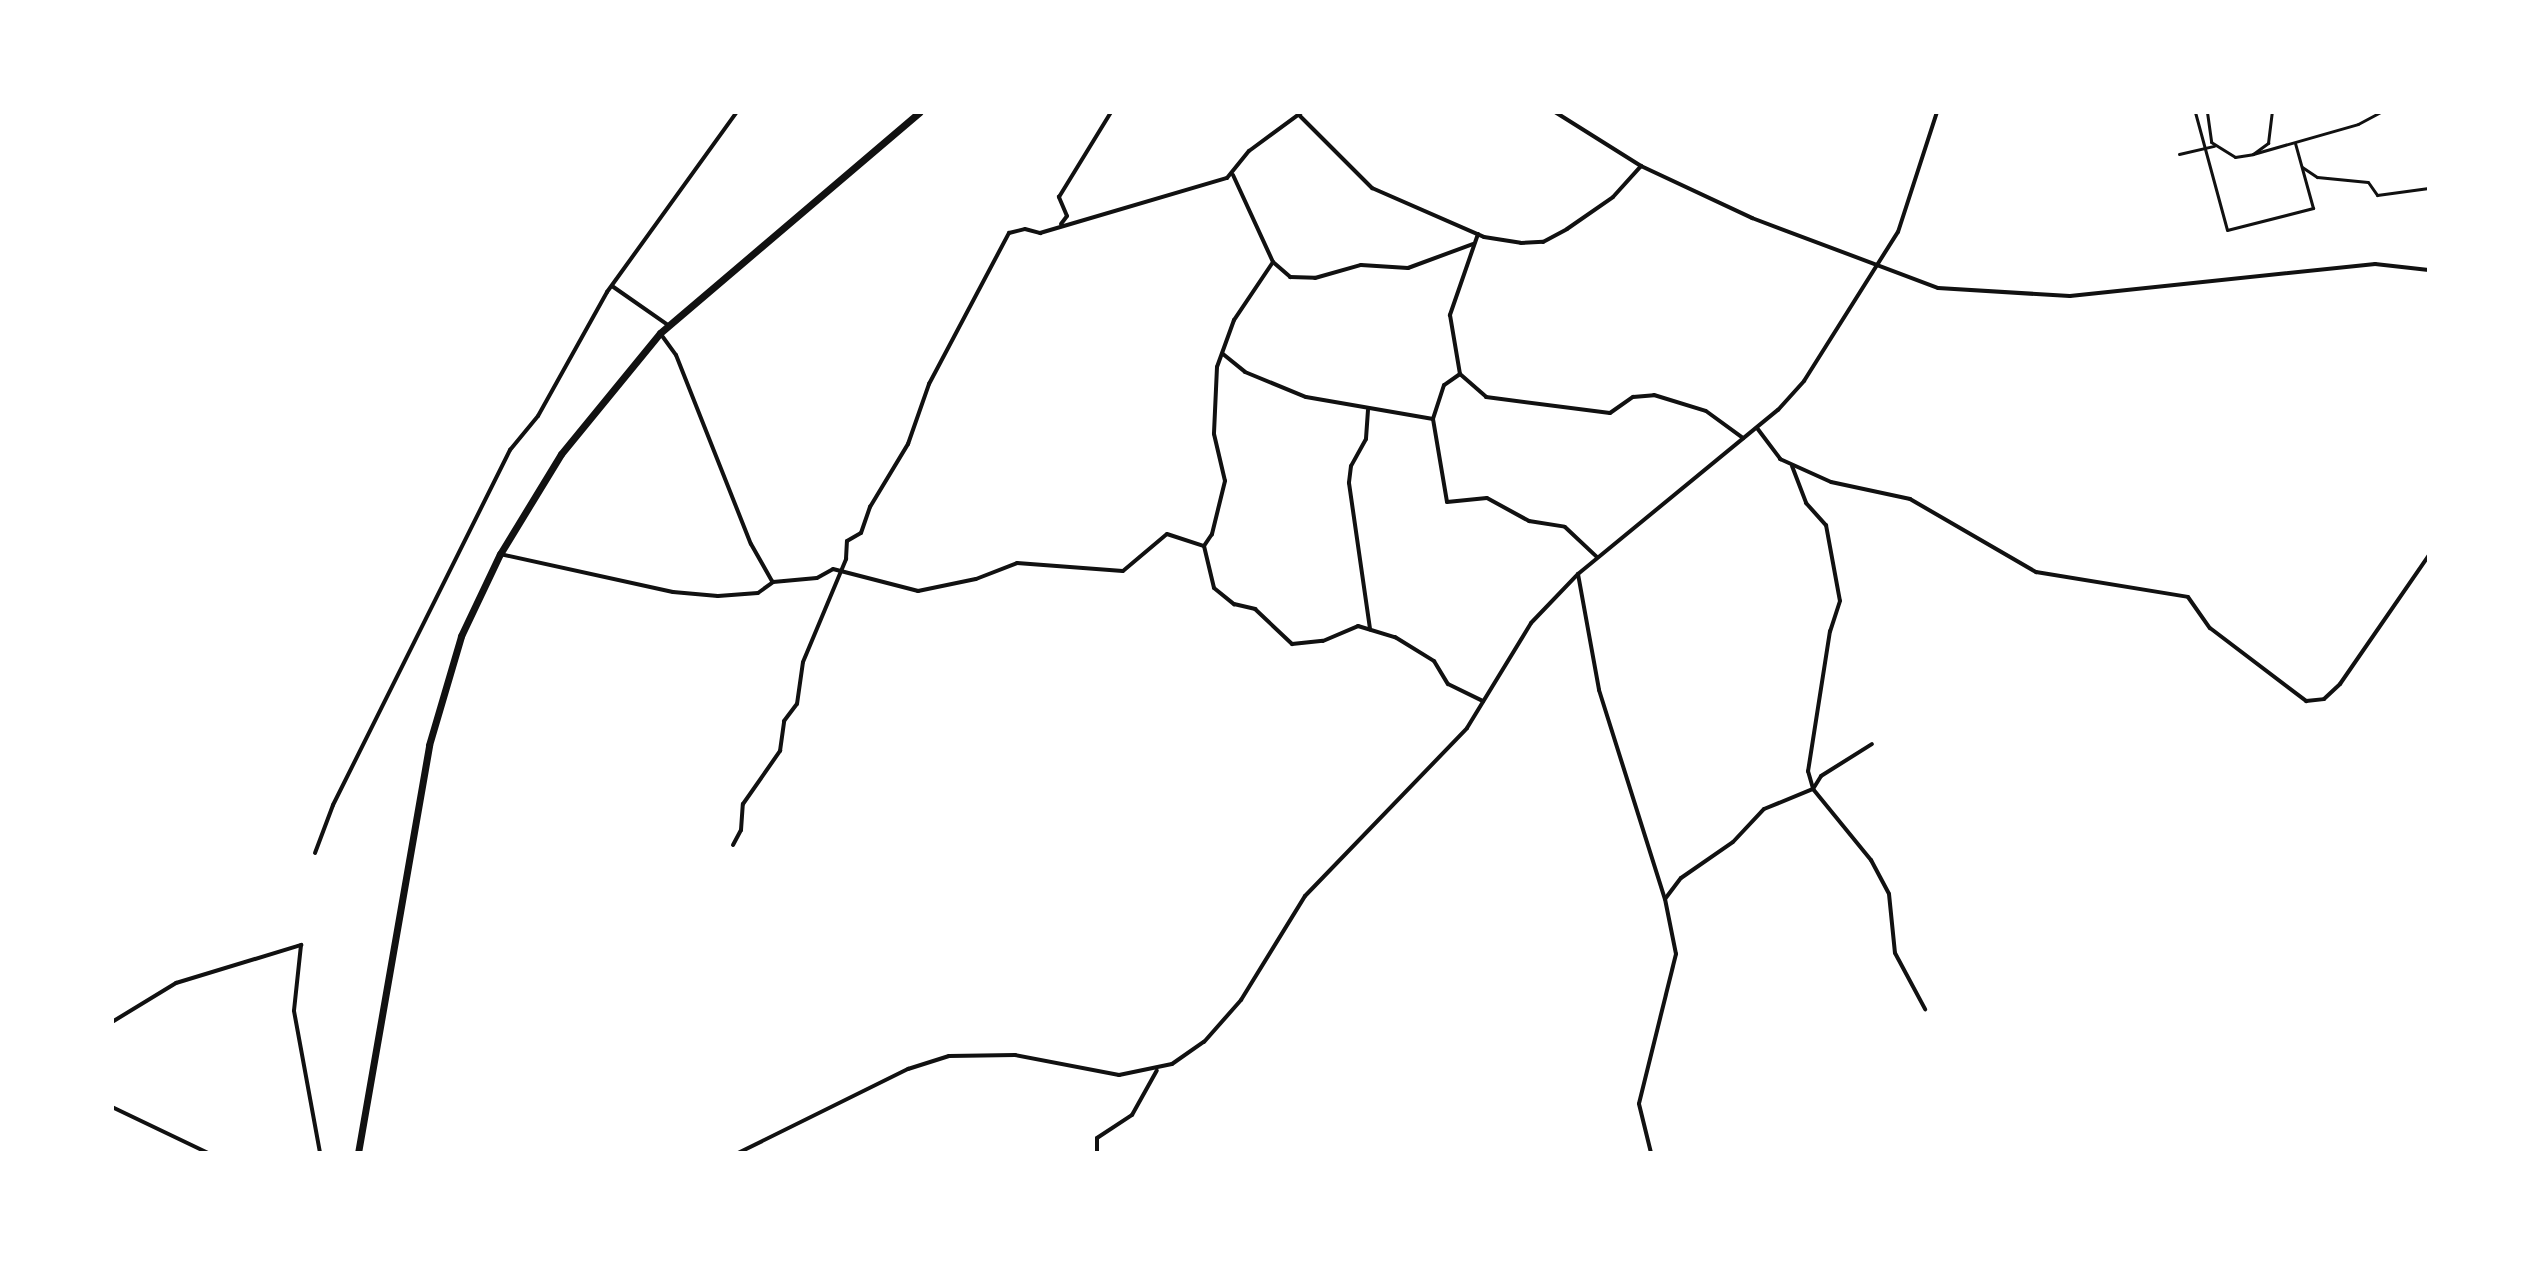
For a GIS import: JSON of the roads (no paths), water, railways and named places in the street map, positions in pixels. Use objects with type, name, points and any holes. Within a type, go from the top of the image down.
[{"type":"highway","points":[[358,1153],[429,745],[461,636],[500,554],[561,454],[660,333],[920,112]]},
{"type":"street","points":[[315,853],[333,805],[510,450],[538,416],[612,286],[737,112]]},
{"type":"street","points":[[1059,225],[1067,216],[1059,197],[1111,112]]},
{"type":"street","points":[[1555,112],[1641,166],[1765,223],[1881,264],[1938,288],[2070,296],[2375,264],[2429,270]]},
{"type":"street","points":[[738,1153],[908,1069],[949,1056],[1015,1055],[1119,1075],[1157,1070],[1188,1055],[1224,1022],[1292,912],[1467,728],[1518,640],[1578,574],[1757,428],[1804,381],[1881,264],[1906,213],[1937,112]]},
{"type":"street","points":[[2195,112],[2227,230],[2313,208],[2295,143]]},
{"type":"street","points":[[2207,112],[2205,125],[2214,146]]},
{"type":"street","points":[[2253,154],[2272,134],[2272,112]]},
{"type":"street","points":[[2179,154],[2214,146],[2235,157],[2253,154],[2295,143],[2381,112]]},
{"type":"street","points":[[733,845],[741,830],[743,804],[780,751],[784,721],[797,704],[803,662],[817,639],[847,541],[861,533],[870,507],[908,444],[929,384],[1009,233],[1025,229],[1040,233],[1059,225],[1201,188],[1233,175],[1249,151],[1299,113],[1372,188],[1478,234],[1521,243],[1552,238],[1613,197],[1641,166]]},
{"type":"street","points":[[2302,167],[2317,177],[2368,182],[2377,195],[2429,188]]},
{"type":"street","points":[[1233,175],[1273,262],[1290,277],[1315,278],[1361,265],[1408,268],[1473,244]]},
{"type":"street","points":[[1478,234],[1450,315],[1460,374],[1494,400],[1603,413],[1620,409],[1641,396],[1669,398],[1706,411],[1743,438]]},
{"type":"street","points":[[1204,546],[1212,534],[1225,481],[1214,434],[1215,380],[1234,320],[1273,262]]},
{"type":"street","points":[[612,286],[668,325]]},
{"type":"street","points":[[660,333],[676,355],[751,544],[773,582]]},
{"type":"street","points":[[1223,354],[1245,372],[1306,397],[1433,419]]},
{"type":"street","points":[[1460,374],[1444,385],[1433,419],[1448,504],[1487,498],[1529,521],[1565,527],[1597,557]]},
{"type":"street","points":[[1368,410],[1366,439],[1351,466],[1349,483],[1370,629]]},
{"type":"street","points":[[1757,428],[1780,459],[1831,482],[1910,499],[2036,572],[2188,597],[2210,628],[2306,701],[2324,699],[2340,684],[2429,555]]},
{"type":"street","points":[[1791,464],[1806,503],[1826,525],[1840,601],[1807,760],[1813,789],[1871,860],[1889,894],[1895,953],[1925,1009]]},
{"type":"street","points":[[500,554],[700,595],[758,593],[773,582],[817,578],[841,568],[918,591],[976,579],[1017,563],[1123,571],[1167,534],[1204,546]]},
{"type":"street","points":[[1204,546],[1220,595],[1255,609],[1283,640],[1302,645],[1350,627],[1370,629],[1427,655],[1444,681],[1483,701]]},
{"type":"street","points":[[1578,574],[1599,690],[1665,899],[1676,954],[1673,981],[1639,1104],[1651,1153]]},
{"type":"street","points":[[1665,899],[1681,878],[1733,842],[1764,809],[1813,789],[1821,776],[1872,744]]},
{"type":"street","points":[[112,1022],[131,1006],[176,983],[301,945],[294,1011],[320,1153]]},
{"type":"street","points":[[1097,1153],[1097,1138],[1132,1115],[1157,1070]]},
{"type":"street","points":[[112,1107],[208,1153]]}]
